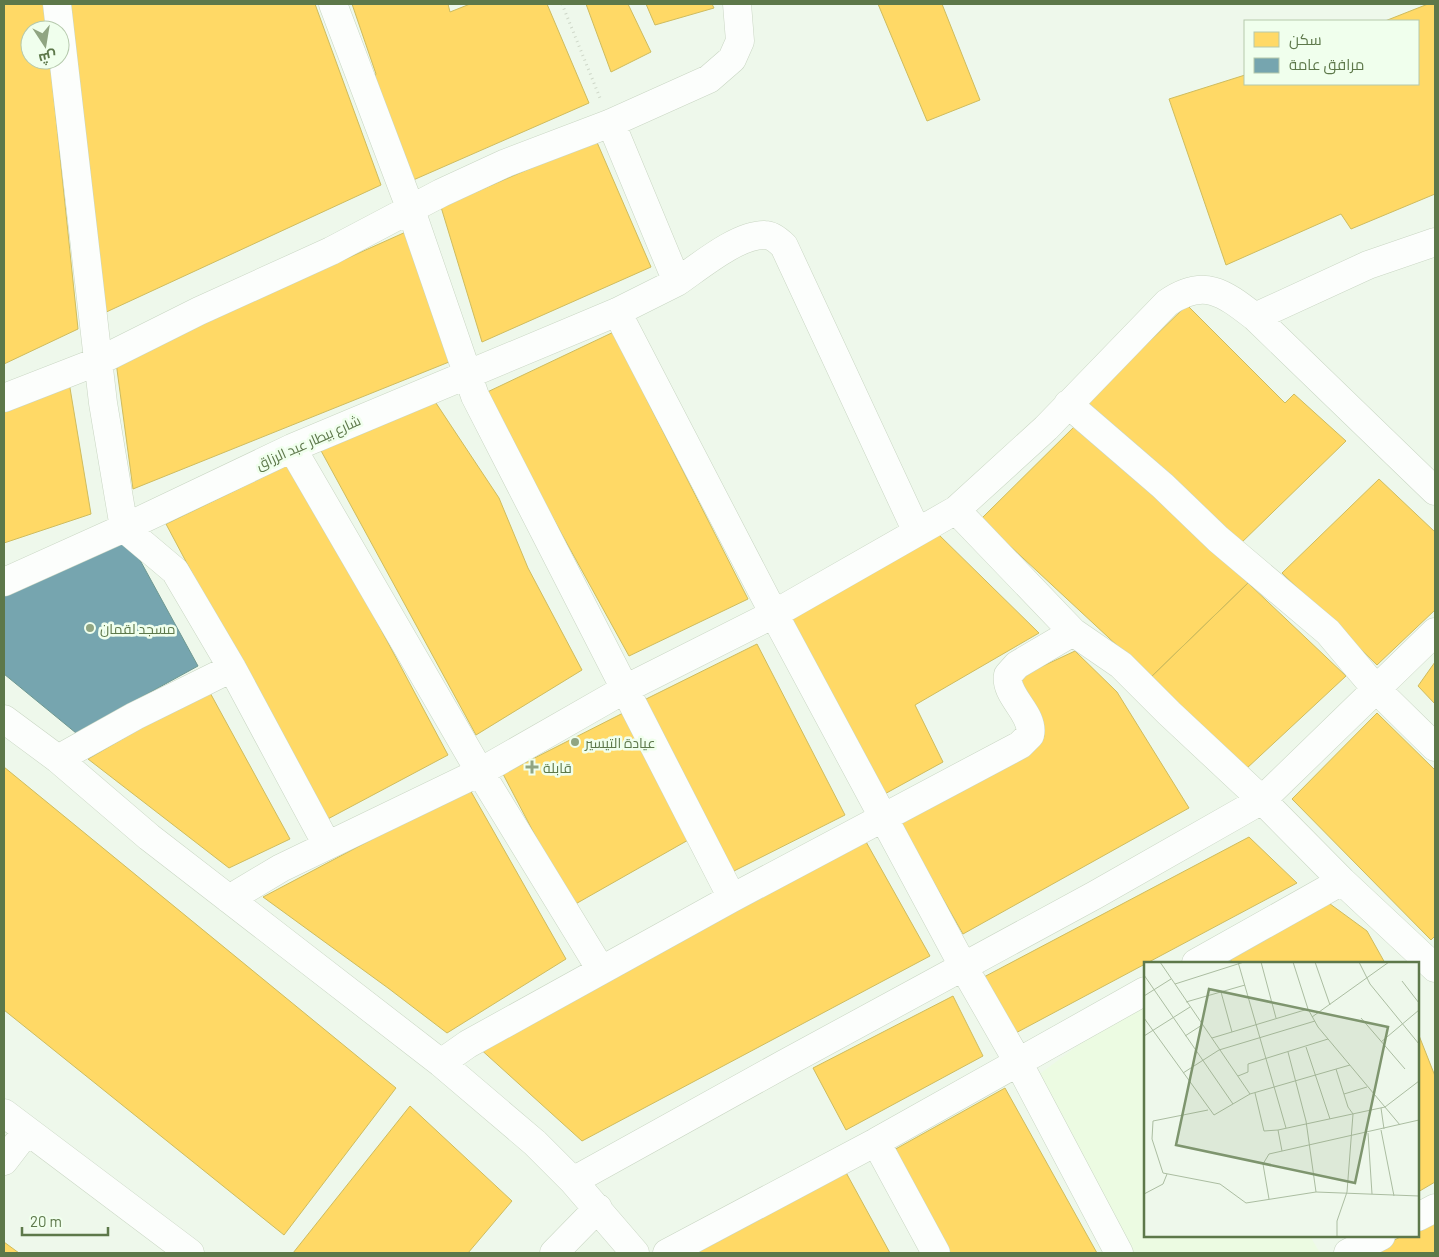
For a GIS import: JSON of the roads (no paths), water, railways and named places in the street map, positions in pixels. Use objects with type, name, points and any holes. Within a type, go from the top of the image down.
[{"type":"street","points":[[57,4],[103,403],[124,528],[175,571],[232,668],[327,845]]},
{"type":"street","points":[[333,4],[411,210],[466,374],[521,487],[626,688],[732,898]]},
{"type":"street","points":[[4,398],[99,361],[200,311],[331,251],[441,193],[506,163],[611,123],[709,79],[732,59],[740,41],[737,4]]},
{"type":"street","points":[[611,123],[677,282]]},
{"type":"street","name":"شارع بيطار عبد الرزاق","points":[[4,582],[124,528],[292,448],[617,312],[677,282],[728,248],[749,238],[765,235],[778,240],[784,246],[917,532]]},
{"type":"street","points":[[1255,317],[1368,265],[1435,242]]},
{"type":"street","points":[[229,899],[281,868],[480,772],[626,688],[774,614],[956,510],[1046,428],[1132,337],[1177,296],[1199,288],[1216,291],[1255,317],[1435,491]]},
{"type":"street","points":[[617,312],[774,614],[963,966],[1018,1062],[1119,1253]]},
{"type":"street","points":[[1068,404],[1164,486],[1218,539],[1328,632],[1376,689],[1435,747]]},
{"type":"street","points":[[292,448],[480,772],[601,970]]},
{"type":"street","points":[[956,510],[1073,632],[1121,665],[1262,800],[1342,881],[1435,968]]},
{"type":"street","points":[[441,1063],[468,1044],[601,970],[1028,739],[1031,731],[1030,725],[1009,684],[1008,675],[1017,665],[1073,632]]},
{"type":"street","points":[[573,1181],[963,966],[1095,896],[1262,800],[1435,632]]},
{"type":"street","points":[[58,759],[135,716],[232,668]]},
{"type":"street","points":[[4,719],[58,759],[150,838],[441,1063],[535,1143],[598,1208],[635,1253]]},
{"type":"street","points":[[1198,962],[1342,881]]},
{"type":"street","points":[[667,1253],[876,1142],[1144,992]]},
{"type":"street","points":[[4,1113],[190,1253]]},
{"type":"street","points":[[4,1162],[27,1131]]},
{"type":"street","points":[[876,1142],[936,1253]]},
{"type":"street","points":[[554,1253],[598,1208]]},
{"type":"street","points":[[1419,1216],[1435,1208]]},
{"type":"street","points":[[1339,1237],[1347,1253],[1380,1237]]},
{"type":"place","name":"مسجد لقمان","points":[[90,628]]},
{"type":"place","name":"عيادة التيسير","points":[[575,742]]},
{"type":"place","name":"قابلة","points":[[532,767]]}]
